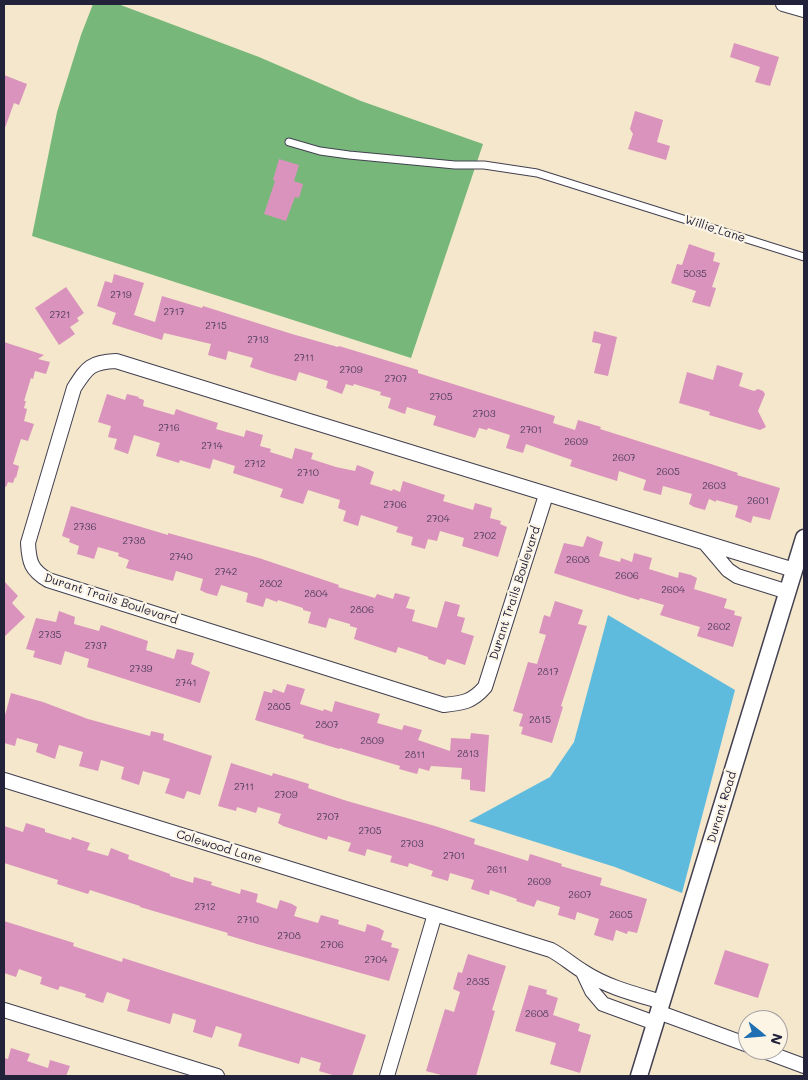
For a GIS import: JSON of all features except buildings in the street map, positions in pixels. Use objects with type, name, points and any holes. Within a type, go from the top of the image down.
[{"type":"street","points":[[783,4],[804,10]]},
{"type":"street","name":"Durant Trails Boulevard","points":[[546,495],[485,687],[477,697],[462,703],[444,705],[48,580],[36,572],[29,558],[28,543],[74,388],[87,368],[103,362],[116,361],[794,570]]},
{"type":"street","name":"Durant Road","points":[[639,1076],[804,538]]},
{"type":"street","points":[[706,543],[728,570],[737,576],[788,592]]},
{"type":"street","name":"Colewood Lane","points":[[4,780],[551,950],[563,956],[583,972],[658,1012],[738,1041]]},
{"type":"street","points":[[387,1076],[435,914]]},
{"type":"street","name":"Colewood Lane","points":[[583,972],[592,991],[603,1004],[658,1012]]},
{"type":"street","points":[[4,1010],[217,1076]]},
{"type":"street","points":[[788,1060],[804,1066]]},
{"type":"lane","name":"Willie Lane","points":[[289,142],[320,151],[349,155],[455,165],[484,165],[537,173],[804,257]]},
{"type":"green space","points":[[93,4],[118,4],[259,57],[361,101],[483,144],[411,358],[32,236],[57,112],[81,35]]},
{"type":"water","points":[[608,615],[735,690],[682,893],[615,867],[469,821],[550,777],[574,742]]}]
